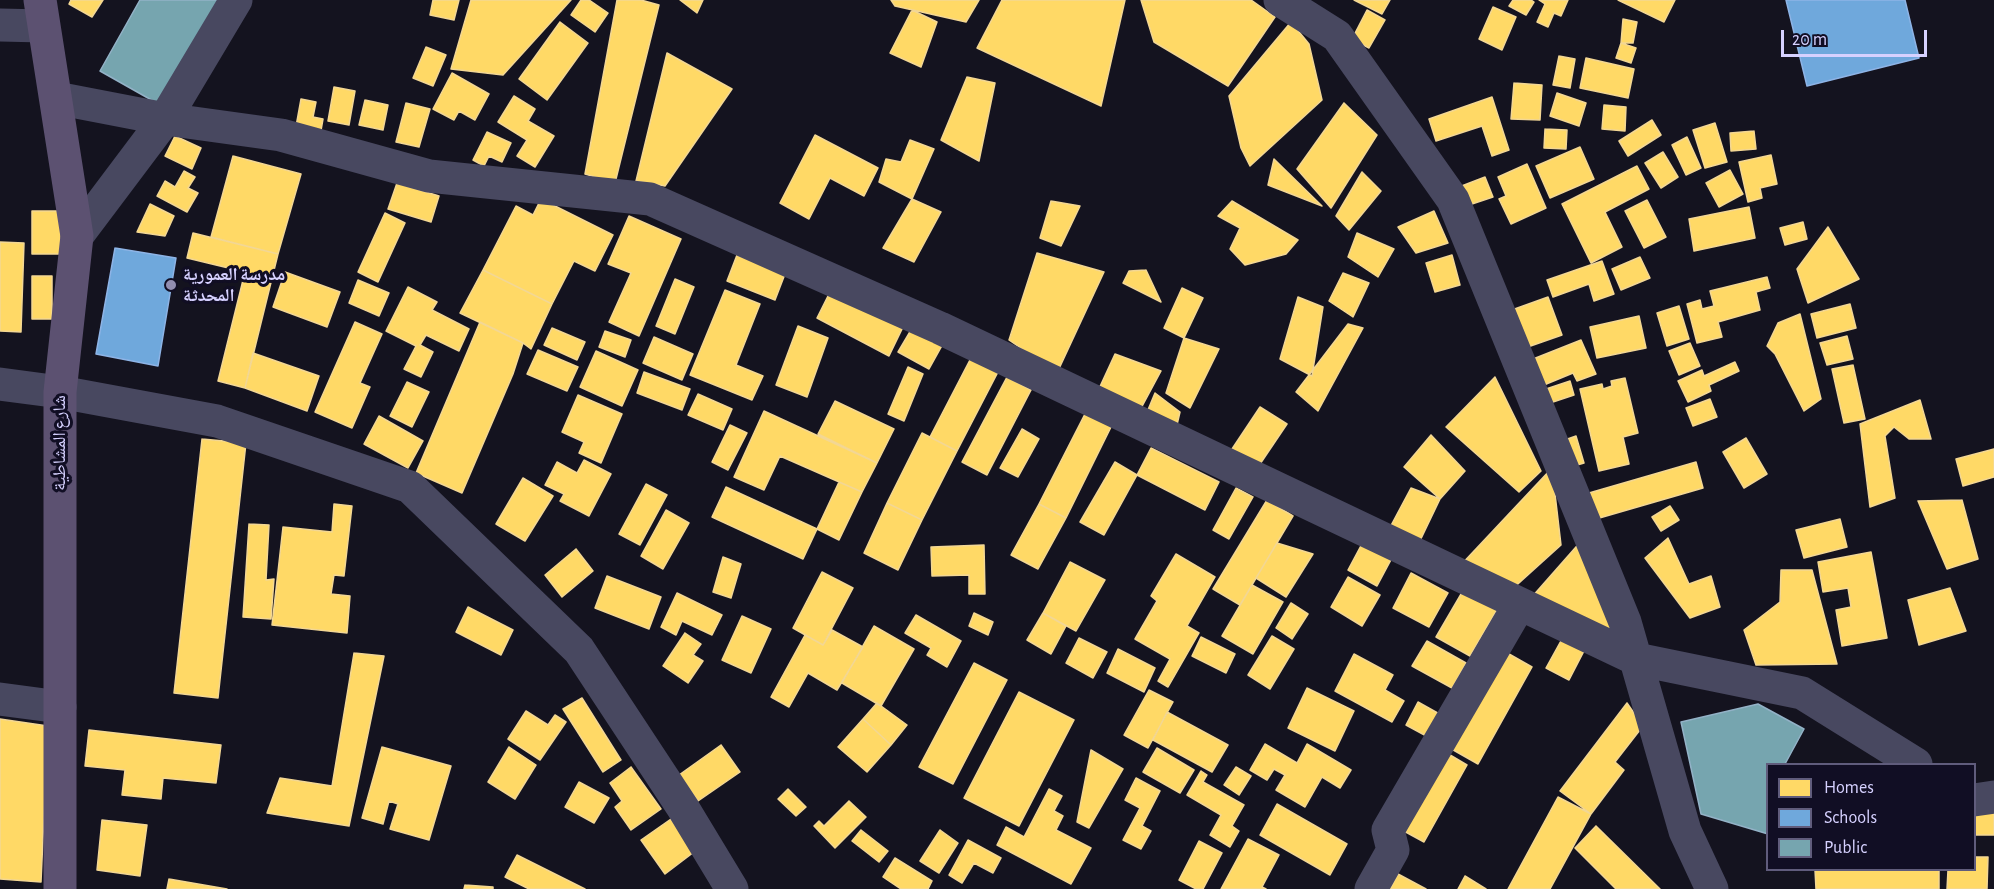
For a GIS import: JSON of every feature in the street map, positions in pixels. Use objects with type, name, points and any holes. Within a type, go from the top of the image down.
[{"type":"main road","name":"شارع المشاطية","points":[[41,13],[77,236],[60,392],[60,889]]},
{"type":"street","points":[[77,236],[165,119],[236,0]]},
{"type":"street","points":[[1280,0],[1337,36],[1453,200],[1625,622],[1685,831],[1712,889]]},
{"type":"street","points":[[0,25],[41,13]]},
{"type":"street","points":[[56,98],[165,119],[281,135],[429,176],[650,199],[940,328],[1636,659],[1803,693],[1913,763]]},
{"type":"street","points":[[0,384],[60,392],[217,421],[410,488],[579,650],[683,808],[732,889]]},
{"type":"street","points":[[1371,889],[1393,850],[1388,830],[1519,605]]},
{"type":"street","points":[[0,699],[60,707]]},
{"type":"street","points":[[1976,800],[1994,796]]},
{"type":"building: Homes","points":[[71,0],[103,0],[92,17],[69,4]]},
{"type":"building: Homes","points":[[433,0],[459,0],[454,20],[430,15]]},
{"type":"building: Homes","points":[[471,0],[571,0],[503,75],[451,69]]},
{"type":"building: Homes","points":[[581,0],[589,0],[608,13],[595,32],[571,15]]},
{"type":"building: Homes","points":[[617,0],[641,0],[659,5],[615,183],[585,174]]},
{"type":"building: Homes","points":[[680,0],[703,0],[697,13]]},
{"type":"building: Homes","points":[[891,0],[979,0],[966,22],[895,6]]},
{"type":"building: Homes","points":[[1002,0],[1125,0],[1101,106],[977,48]]},
{"type":"building: Homes","points":[[1141,0],[1251,0],[1275,17],[1228,86],[1154,42]]},
{"type":"building: Homes","points":[[1354,0],[1390,0],[1382,14]]},
{"type":"building: Homes","points":[[1513,0],[1534,2],[1526,15],[1509,6]]},
{"type":"building: Homes","points":[[1539,0],[1568,0],[1561,16],[1554,13],[1548,27],[1537,22],[1545,4]]},
{"type":"building: Homes","points":[[1618,0],[1675,0],[1664,22]]},
{"type":"building: Homes","points":[[1493,7],[1516,17],[1502,50],[1479,39]]},
{"type":"building: Homes","points":[[912,10],[937,22],[921,67],[890,53]]},
{"type":"building: Homes","points":[[1367,10],[1385,20],[1369,48],[1352,39]]},
{"type":"building: Homes","points":[[1623,19],[1637,22],[1633,43],[1621,43]]},
{"type":"building: Homes","points":[[560,22],[588,43],[547,100],[519,79]]},
{"type":"building: Homes","points":[[1291,22],[1309,44],[1322,100],[1250,166],[1241,148],[1229,96]]},
{"type":"building: Homes","points":[[1621,43],[1636,48],[1631,63],[1616,58]]},
{"type":"building: Homes","points":[[426,47],[446,55],[433,86],[413,78]]},
{"type":"building: Homes","points":[[667,53],[732,89],[665,186],[636,181]]},
{"type":"building: Homes","points":[[1559,56],[1575,59],[1570,88],[1553,85]]},
{"type":"building: Homes","points":[[1586,58],[1634,69],[1628,98],[1580,88]]},
{"type":"building: Homes","points":[[452,73],[489,94],[475,120],[459,111],[454,120],[433,109]]},
{"type":"building: Homes","points":[[967,77],[995,83],[979,161],[941,140]]},
{"type":"building: Homes","points":[[1514,83],[1542,85],[1540,120],[1511,119]]},
{"type":"building: Homes","points":[[334,87],[355,91],[349,125],[328,121]]},
{"type":"building: Homes","points":[[1557,93],[1586,103],[1579,126],[1550,116]]},
{"type":"building: Homes","points":[[514,96],[535,109],[528,121],[554,136],[535,167],[517,156],[527,140],[498,122]]},
{"type":"building: Homes","points":[[1492,97],[1509,150],[1492,156],[1482,126],[1436,141],[1429,119]]},
{"type":"building: Homes","points":[[301,99],[316,102],[313,117],[323,119],[320,136],[295,132]]},
{"type":"building: Homes","points":[[365,100],[388,105],[383,130],[359,125]]},
{"type":"building: Homes","points":[[406,103],[430,109],[419,147],[396,142]]},
{"type":"building: Homes","points":[[1344,103],[1377,135],[1331,208],[1297,169]]},
{"type":"building: Homes","points":[[1604,105],[1626,107],[1625,131],[1602,129]]},
{"type":"building: Homes","points":[[1652,120],[1661,135],[1628,156],[1619,141]]},
{"type":"building: Homes","points":[[1715,123],[1727,162],[1705,168],[1693,130]]},
{"type":"building: Homes","points":[[1545,129],[1567,130],[1566,149],[1544,148]]},
{"type":"building: Homes","points":[[1754,131],[1756,149],[1731,151],[1730,133]]},
{"type":"building: Homes","points":[[487,132],[511,143],[502,162],[489,156],[484,166],[473,160]]},
{"type":"building: Homes","points":[[815,135],[878,168],[864,196],[830,178],[809,219],[780,203]]},
{"type":"building: Homes","points":[[175,136],[201,148],[192,169],[165,156]]},
{"type":"building: Homes","points":[[1687,137],[1701,168],[1686,175],[1672,145]]},
{"type":"building: Homes","points":[[910,140],[934,149],[912,199],[879,182],[886,159],[901,162]]},
{"type":"building: Homes","points":[[1580,147],[1594,179],[1550,198],[1536,166]]},
{"type":"building: Homes","points":[[1663,152],[1678,177],[1661,188],[1645,163]]},
{"type":"building: Homes","points":[[1771,155],[1777,184],[1760,188],[1762,198],[1748,202],[1739,162]]},
{"type":"building: Homes","points":[[233,156],[301,174],[278,254],[211,237]]},
{"type":"building: Homes","points":[[1274,159],[1322,206],[1268,185]]},
{"type":"building: Homes","points":[[1527,164],[1546,208],[1511,224],[1499,199],[1506,196],[1498,177]]},
{"type":"building: Homes","points":[[1637,166],[1649,189],[1605,212],[1622,247],[1591,263],[1562,204]]},
{"type":"building: Homes","points":[[1730,170],[1743,194],[1719,207],[1706,183]]},
{"type":"building: Homes","points":[[184,171],[195,177],[188,188],[198,193],[187,212],[157,196],[165,181],[175,187]]},
{"type":"building: Homes","points":[[1362,172],[1381,191],[1349,230],[1336,216]]},
{"type":"building: Homes","points":[[1485,177],[1493,197],[1466,206],[1459,187]]},
{"type":"building: Homes","points":[[397,183],[439,196],[431,222],[388,209]]},
{"type":"building: Homes","points":[[541,199],[613,235],[595,271],[574,261],[552,304],[483,270],[516,206],[533,215]]},
{"type":"building: Homes","points":[[912,199],[941,212],[914,262],[883,248]]},
{"type":"building: Homes","points":[[1647,200],[1666,237],[1644,248],[1625,211]]},
{"type":"building: Homes","points":[[1051,201],[1080,206],[1061,246],[1040,238]]},
{"type":"building: Homes","points":[[1232,201],[1298,240],[1286,254],[1245,265],[1230,249],[1240,228],[1218,216]]},
{"type":"building: Homes","points":[[150,204],[174,216],[165,236],[137,232]]},
{"type":"building: Homes","points":[[1749,207],[1755,238],[1694,251],[1689,219]]},
{"type":"building: Homes","points":[[32,211],[67,211],[67,254],[32,254]]},
{"type":"building: Homes","points":[[1434,211],[1448,243],[1416,253],[1398,227]]},
{"type":"building: Homes","points":[[385,213],[405,223],[378,282],[358,272]]},
{"type":"building: Homes","points":[[629,216],[681,239],[639,336],[609,322],[631,273],[608,264]]},
{"type":"building: Homes","points":[[1803,222],[1807,239],[1785,245],[1780,228]]},
{"type":"building: Homes","points":[[1828,227],[1859,279],[1808,303],[1797,269]]},
{"type":"building: Homes","points":[[193,233],[278,254],[245,388],[218,381],[245,272],[187,258]]},
{"type":"building: Homes","points":[[1357,233],[1394,249],[1378,277],[1348,257]]},
{"type":"building: Homes","points":[[0,242],[24,243],[21,332],[0,331]]},
{"type":"building: Homes","points":[[1037,253],[1104,272],[1057,373],[1009,340]]},
{"type":"building: Homes","points":[[737,255],[785,274],[775,300],[727,281]]},
{"type":"building: Homes","points":[[1452,255],[1460,285],[1435,292],[1426,263]]},
{"type":"building: Homes","points":[[1640,257],[1650,278],[1621,290],[1612,269]]},
{"type":"building: Homes","points":[[1602,261],[1614,294],[1594,301],[1589,284],[1553,297],[1547,280]]},
{"type":"building: Homes","points":[[483,270],[552,304],[531,349],[460,313]]},
{"type":"building: Homes","points":[[1146,270],[1161,302],[1123,283],[1129,271]]},
{"type":"building: Homes","points":[[285,272],[340,292],[327,327],[273,307]]},
{"type":"building: Homes","points":[[1343,273],[1369,283],[1353,317],[1329,301]]},
{"type":"building: Homes","points":[[32,276],[52,276],[52,319],[32,319]]},
{"type":"building: Homes","points":[[1767,277],[1770,288],[1756,292],[1760,310],[1718,322],[1722,337],[1697,343],[1687,304],[1700,300],[1702,309],[1714,306],[1710,291]]},
{"type":"building: Homes","points":[[675,279],[694,287],[675,334],[656,326]]},
{"type":"building: Homes","points":[[358,280],[389,293],[379,316],[349,303]]},
{"type":"building: Homes","points":[[408,287],[437,302],[432,310],[469,329],[459,351],[426,335],[420,345],[433,352],[421,377],[404,369],[416,346],[386,331]]},
{"type":"building: Homes","points":[[832,288],[904,325],[889,356],[817,318]]},
{"type":"building: Homes","points":[[1182,288],[1203,298],[1184,338],[1164,328]]},
{"type":"building: Homes","points":[[725,290],[760,304],[736,365],[763,376],[752,400],[690,375]]},
{"type":"building: Homes","points":[[1298,297],[1323,307],[1312,376],[1280,359]]},
{"type":"building: Homes","points":[[1548,297],[1562,335],[1522,349],[1509,311]]},
{"type":"building: Homes","points":[[1850,304],[1856,328],[1817,338],[1811,314]]},
{"type":"building: Homes","points":[[1679,306],[1689,339],[1667,346],[1657,313]]},
{"type":"building: Homes","points":[[1800,314],[1821,399],[1804,411],[1775,354],[1767,346],[1778,323]]},
{"type":"building: Homes","points":[[1639,316],[1646,348],[1597,358],[1590,327]]},
{"type":"building: Homes","points":[[355,322],[382,334],[360,383],[370,387],[352,428],[315,412]]},
{"type":"building: Homes","points":[[480,322],[523,343],[513,374],[462,493],[416,473]]},
{"type":"building: Homes","points":[[1348,324],[1363,328],[1318,411],[1296,392]]},
{"type":"building: Homes","points":[[914,325],[944,342],[929,369],[898,352]]},
{"type":"building: Homes","points":[[798,326],[828,338],[807,397],[776,385]]},
{"type":"building: Homes","points":[[552,328],[585,342],[577,360],[544,345]]},
{"type":"building: Homes","points":[[605,331],[631,340],[625,357],[599,347]]},
{"type":"building: Homes","points":[[1847,336],[1853,359],[1827,365],[1820,343]]},
{"type":"building: Homes","points":[[654,337],[693,354],[682,380],[643,363]]},
{"type":"building: Homes","points":[[1184,338],[1219,349],[1190,408],[1166,393]]},
{"type":"building: Homes","points":[[1581,340],[1596,374],[1577,381],[1573,373],[1539,387],[1528,361]]},
{"type":"building: Homes","points":[[1690,343],[1700,366],[1679,375],[1669,351]]},
{"type":"building: Homes","points":[[538,350],[578,367],[567,391],[527,374]]},
{"type":"building: Homes","points":[[596,351],[638,370],[622,406],[580,387]]},
{"type":"building: Homes","points":[[253,353],[319,376],[307,411],[245,388]]},
{"type":"building: Homes","points":[[1115,354],[1161,371],[1139,412],[1097,393]]},
{"type":"building: Homes","points":[[972,356],[999,370],[957,451],[930,437]]},
{"type":"building: Homes","points":[[1735,362],[1739,371],[1709,385],[1711,391],[1688,402],[1678,381],[1702,370],[1704,376]]},
{"type":"building: Homes","points":[[1853,365],[1865,419],[1844,423],[1832,369]]},
{"type":"building: Homes","points":[[908,367],[923,374],[904,421],[888,414]]},
{"type":"building: Homes","points":[[644,372],[690,389],[682,410],[637,393]]},
{"type":"building: Homes","points":[[1007,377],[1031,390],[987,475],[962,462]]},
{"type":"building: Homes","points":[[1495,377],[1541,471],[1519,492],[1446,427]]},
{"type":"building: Homes","points":[[1625,378],[1638,433],[1623,437],[1629,464],[1599,471],[1580,389],[1602,384],[1603,389],[1612,386],[1611,381]]},
{"type":"building: Homes","points":[[1570,381],[1574,395],[1547,404],[1543,390]]},
{"type":"building: Homes","points":[[407,382],[429,392],[412,427],[390,416]]},
{"type":"building: Homes","points":[[1155,393],[1180,412],[1176,429],[1145,417]]},
{"type":"building: Homes","points":[[698,394],[732,409],[723,430],[688,415]]},
{"type":"building: Homes","points":[[578,395],[622,414],[601,463],[579,453],[584,442],[562,432]]},
{"type":"building: Homes","points":[[1710,399],[1717,417],[1693,426],[1686,408]]},
{"type":"building: Homes","points":[[1920,400],[1931,439],[1909,439],[1894,427],[1885,436],[1895,498],[1870,507],[1860,424]]},
{"type":"building: Homes","points":[[835,401],[894,429],[877,463],[818,434]]},
{"type":"building: Homes","points":[[1260,407],[1287,424],[1258,467],[1232,449]]},
{"type":"building: Homes","points":[[1087,410],[1113,423],[1066,518],[1039,504]]},
{"type":"building: Homes","points":[[764,411],[877,463],[862,492],[780,456],[764,490],[734,477]]},
{"type":"building: Homes","points":[[379,416],[423,441],[408,468],[364,444]]},
{"type":"building: Homes","points":[[730,425],[747,433],[728,470],[712,462]]},
{"type":"building: Homes","points":[[1022,429],[1039,439],[1018,477],[1000,468]]},
{"type":"building: Homes","points":[[922,433],[957,451],[922,520],[887,503]]},
{"type":"building: Homes","points":[[1431,435],[1465,471],[1440,499],[1404,467]]},
{"type":"building: Homes","points":[[1576,436],[1584,463],[1567,468],[1559,442]]},
{"type":"building: Homes","points":[[1746,438],[1767,474],[1744,488],[1723,452]]},
{"type":"building: Homes","points":[[202,439],[246,443],[218,698],[174,693]]},
{"type":"building: Homes","points":[[1151,448],[1219,482],[1205,510],[1137,475]]},
{"type":"building: Homes","points":[[1994,449],[1994,477],[1963,486],[1956,459]]},
{"type":"building: Homes","points":[[584,460],[611,474],[589,516],[560,501],[564,494],[545,485],[557,462],[577,473]]},
{"type":"building: Homes","points":[[1115,462],[1137,475],[1104,535],[1080,522]]},
{"type":"building: Homes","points":[[1696,462],[1703,488],[1596,519],[1589,493]]},
{"type":"building: Homes","points":[[1552,468],[1561,545],[1509,592],[1458,568]]},
{"type":"building: Homes","points":[[523,478],[553,496],[525,541],[496,524]]},
{"type":"building: Homes","points":[[839,482],[862,492],[839,540],[817,529]]},
{"type":"building: Homes","points":[[646,484],[667,495],[640,545],[619,534]]},
{"type":"building: Homes","points":[[726,487],[817,529],[803,559],[712,517]]},
{"type":"building: Homes","points":[[1236,488],[1253,497],[1229,539],[1213,530]]},
{"type":"building: Homes","points":[[1411,488],[1440,499],[1417,547],[1387,533]]},
{"type":"building: Homes","points":[[1267,500],[1293,516],[1240,605],[1213,589]]},
{"type":"building: Homes","points":[[1962,500],[1978,559],[1947,569],[1918,501]]},
{"type":"building: Homes","points":[[887,503],[922,520],[898,570],[864,553]]},
{"type":"building: Homes","points":[[334,504],[352,506],[344,576],[334,575],[331,594],[350,596],[347,633],[272,625],[283,527],[332,532]]},
{"type":"building: Homes","points":[[1039,504],[1066,518],[1038,569],[1011,555]]},
{"type":"building: Homes","points":[[1670,506],[1679,520],[1661,531],[1652,517]]},
{"type":"building: Homes","points":[[666,510],[689,523],[663,569],[641,556]]},
{"type":"building: Homes","points":[[1840,519],[1847,547],[1804,558],[1796,530]]},
{"type":"building: Homes","points":[[249,524],[269,525],[266,580],[274,579],[271,619],[243,617]]},
{"type":"building: Homes","points":[[1668,538],[1689,584],[1711,576],[1720,607],[1690,618],[1645,558]]},
{"type":"building: Homes","points":[[1583,539],[1620,645],[1531,598]]},
{"type":"building: Homes","points":[[1364,540],[1393,556],[1377,586],[1348,570]]},
{"type":"building: Homes","points":[[1277,543],[1313,554],[1286,597],[1256,578]]},
{"type":"building: Homes","points":[[984,545],[985,594],[969,594],[969,575],[932,576],[931,547]]},
{"type":"building: Homes","points":[[576,549],[593,571],[562,597],[545,575]]},
{"type":"building: Homes","points":[[1871,552],[1887,638],[1842,646],[1836,610],[1851,607],[1848,588],[1823,592],[1818,562]]},
{"type":"building: Homes","points":[[1176,554],[1215,577],[1187,626],[1199,633],[1168,687],[1158,681],[1170,659],[1135,639],[1157,601],[1151,596]]},
{"type":"building: Homes","points":[[723,557],[741,564],[731,598],[713,592]]},
{"type":"building: Homes","points":[[1070,562],[1105,580],[1076,631],[1043,613]]},
{"type":"building: Homes","points":[[1781,570],[1812,570],[1837,664],[1756,665],[1744,630],[1780,602]]},
{"type":"building: Homes","points":[[822,572],[853,588],[823,645],[793,628]]},
{"type":"building: Homes","points":[[1411,573],[1448,593],[1429,627],[1393,608]]},
{"type":"building: Homes","points":[[607,576],[661,597],[649,629],[595,608]]},
{"type":"building: Homes","points":[[1348,577],[1380,595],[1362,626],[1331,607]]},
{"type":"building: Homes","points":[[1252,585],[1283,602],[1253,654],[1222,636]]},
{"type":"building: Homes","points":[[1950,588],[1966,631],[1919,645],[1908,600]]},
{"type":"building: Homes","points":[[1464,589],[1498,608],[1470,656],[1436,637]]},
{"type":"building: Homes","points":[[677,593],[722,615],[712,635],[682,621],[676,635],[661,627]]},
{"type":"building: Homes","points":[[1291,603],[1308,614],[1292,639],[1276,628]]},
{"type":"building: Homes","points":[[468,607],[513,630],[501,655],[456,632]]},
{"type":"building: Homes","points":[[974,613],[993,622],[988,635],[969,626]]},
{"type":"building: Homes","points":[[1043,613],[1066,626],[1051,654],[1027,640]]},
{"type":"building: Homes","points":[[916,615],[961,641],[947,667],[927,655],[931,648],[905,633]]},
{"type":"building: Homes","points":[[742,616],[771,629],[751,673],[722,660]]},
{"type":"building: Homes","points":[[874,626],[914,649],[881,706],[842,683]]},
{"type":"building: Homes","points":[[832,630],[863,647],[837,690],[808,673],[789,707],[771,697],[805,635],[823,645]]},
{"type":"building: Homes","points":[[685,633],[701,644],[693,655],[703,661],[688,683],[663,666]]},
{"type":"building: Homes","points":[[1272,636],[1294,649],[1270,689],[1248,675]]},
{"type":"building: Homes","points":[[1201,637],[1235,654],[1226,673],[1192,656]]},
{"type":"building: Homes","points":[[1079,638],[1107,652],[1093,678],[1066,663]]},
{"type":"building: Homes","points":[[1562,639],[1584,651],[1569,680],[1546,668]]},
{"type":"building: Homes","points":[[1427,641],[1466,663],[1452,688],[1412,666]]},
{"type":"building: Homes","points":[[1118,649],[1155,668],[1144,692],[1107,673]]},
{"type":"building: Homes","points":[[1502,650],[1532,667],[1478,764],[1448,747]]},
{"type":"building: Homes","points":[[354,653],[384,656],[349,826],[267,813],[280,778],[332,786]]},
{"type":"building: Homes","points":[[1354,654],[1393,675],[1385,690],[1404,701],[1392,722],[1335,691]]},
{"type":"building: Homes","points":[[974,663],[1007,680],[953,784],[919,767]]},
{"type":"building: Homes","points":[[1307,688],[1354,711],[1335,751],[1288,728]]},
{"type":"building: Homes","points":[[1149,690],[1173,702],[1148,748],[1124,735]]},
{"type":"building: Homes","points":[[1019,692],[1074,720],[1019,826],[964,798]]},
{"type":"building: Homes","points":[[582,698],[621,760],[603,772],[563,709]]},
{"type":"building: Homes","points":[[1418,702],[1443,716],[1430,738],[1406,725]]},
{"type":"building: Homes","points":[[877,703],[907,725],[891,745],[863,719]]},
{"type":"building: Homes","points":[[1627,703],[1643,726],[1615,762],[1624,770],[1591,814],[1560,791]]},
{"type":"building: Homes","points":[[526,711],[548,725],[555,715],[566,722],[540,760],[508,739]]},
{"type":"building: Homes","points":[[1167,712],[1228,745],[1212,772],[1153,740]]},
{"type":"building: Homes","points":[[0,719],[48,726],[41,882],[0,879]]},
{"type":"building: Homes","points":[[863,719],[891,745],[867,772],[838,747]]},
{"type":"building: Homes","points":[[89,730],[221,745],[216,783],[163,778],[161,799],[122,795],[125,770],[85,766]]},
{"type":"building: Homes","points":[[1265,744],[1297,763],[1307,744],[1351,770],[1340,788],[1322,777],[1305,807],[1276,790],[1285,775],[1274,769],[1267,780],[1250,770]]},
{"type":"building: Homes","points":[[721,745],[740,772],[698,801],[679,775]]},
{"type":"building: Homes","points":[[382,747],[451,766],[429,840],[390,829],[398,804],[389,801],[383,824],[362,818]]},
{"type":"building: Homes","points":[[509,747],[536,765],[515,799],[488,782]]},
{"type":"building: Homes","points":[[1157,748],[1194,770],[1180,793],[1143,772]]},
{"type":"building: Homes","points":[[1091,750],[1123,769],[1089,828],[1077,822]]},
{"type":"building: Homes","points":[[1445,752],[1467,765],[1424,842],[1402,830]]},
{"type":"building: Homes","points":[[631,767],[661,809],[631,830],[615,807],[622,801],[610,783]]},
{"type":"building: Homes","points":[[1236,767],[1251,776],[1239,795],[1224,785]]},
{"type":"building: Homes","points":[[1201,771],[1207,775],[1203,782],[1244,805],[1232,826],[1239,831],[1230,847],[1210,835],[1221,815],[1187,795]]},
{"type":"building: Homes","points":[[1136,778],[1160,791],[1142,826],[1151,831],[1141,849],[1123,840],[1140,808],[1125,800]]},
{"type":"building: Homes","points":[[579,782],[609,798],[594,823],[565,807]]},
{"type":"building: Homes","points":[[788,789],[806,807],[796,816],[778,799]]},
{"type":"building: Homes","points":[[1049,789],[1062,796],[1054,811],[1063,816],[1056,830],[1091,848],[1071,884],[997,845],[1006,827],[1024,837]]},
{"type":"building: Homes","points":[[1558,797],[1591,814],[1550,889],[1508,889]]},
{"type":"building: Homes","points":[[849,801],[866,817],[835,848],[814,826],[819,821],[824,826]]},
{"type":"building: Homes","points":[[1277,804],[1347,844],[1330,875],[1260,835]]},
{"type":"building: Homes","points":[[1976,810],[1994,811],[1994,835],[1976,835]]},
{"type":"building: Homes","points":[[671,819],[694,852],[665,874],[641,840]]},
{"type":"building: Homes","points":[[102,820],[147,825],[140,876],[97,870]]},
{"type":"building: Homes","points":[[1596,826],[1660,889],[1616,889],[1575,848]]},
{"type":"building: Homes","points":[[861,830],[888,851],[879,862],[852,841]]},
{"type":"building: Homes","points":[[940,830],[958,843],[939,873],[920,861]]},
{"type":"building: Homes","points":[[1248,839],[1279,855],[1262,887],[1266,889],[1221,889]]},
{"type":"building: Homes","points":[[968,840],[1001,858],[993,873],[974,863],[962,883],[949,875]]},
{"type":"building: Homes","points":[[1199,841],[1222,853],[1203,889],[1196,889],[1179,880]]},
{"type":"building: Homes","points":[[517,855],[585,889],[529,889],[505,877]]},
{"type":"building: Homes","points":[[1976,857],[1988,857],[1987,889],[1947,889],[1948,871],[1976,871]]},
{"type":"building: Homes","points":[[895,858],[932,881],[928,889],[901,889],[883,877]]},
{"type":"building: Homes","points":[[1815,871],[1939,871],[1939,889],[1816,889]]},
{"type":"building: Homes","points":[[1398,874],[1426,889],[1390,889]]},
{"type":"building: Homes","points":[[1465,876],[1486,889],[1458,889]]},
{"type":"building: Homes","points":[[169,879],[227,889],[167,889]]},
{"type":"building: Homes","points":[[465,885],[493,887],[493,889],[464,889]]},
{"type":"building: Schools","points":[[1786,0],[1905,0],[1919,58],[1807,86]]},
{"type":"building: Schools","points":[[115,248],[176,258],[158,366],[96,354]]},
{"type":"building: Public","points":[[140,0],[222,0],[162,106],[100,71]]},
{"type":"building: Public","points":[[1758,704],[1804,729],[1786,763],[1766,763],[1766,833],[1701,814],[1681,722]]},
{"type":"place","name":"مدرسة العمورية المحدثة","points":[[171,285]]}]
